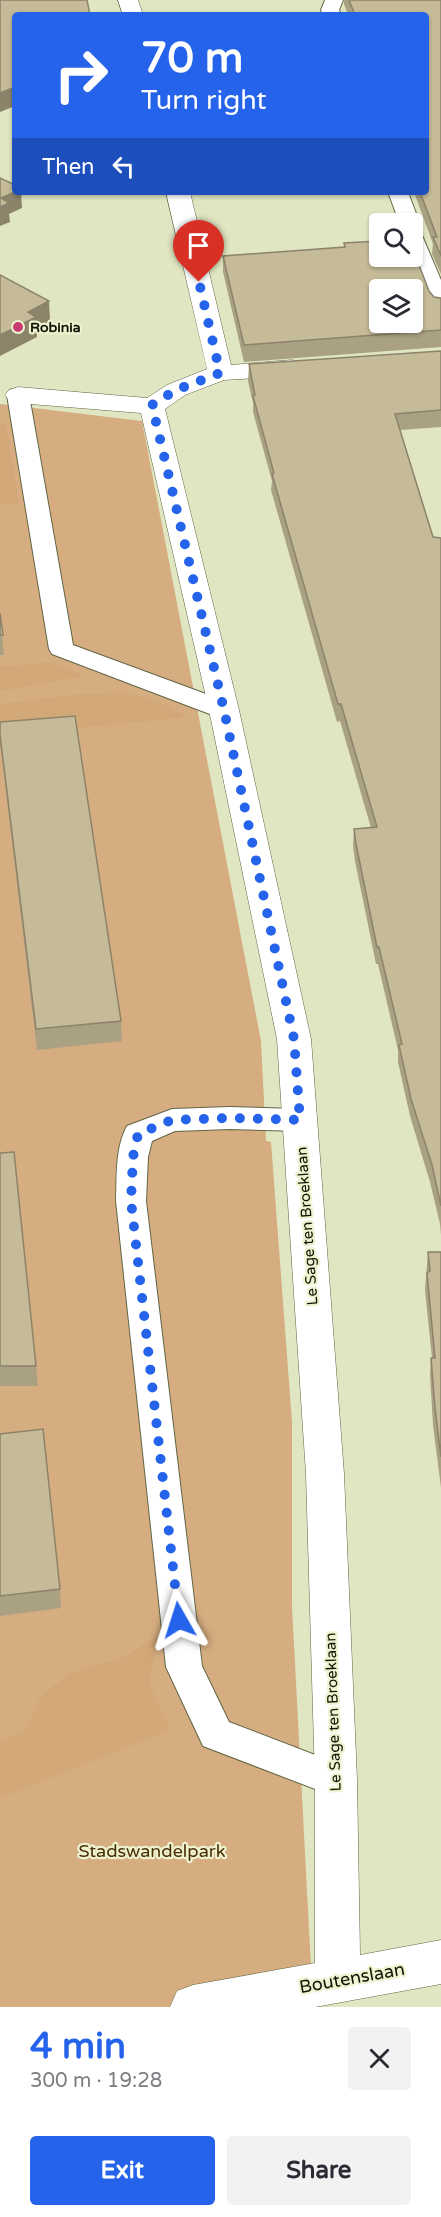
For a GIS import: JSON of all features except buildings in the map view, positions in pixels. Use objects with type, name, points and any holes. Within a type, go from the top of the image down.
[{"type":"street","points":[[179,195],[220,373]]},
{"type":"street","points":[[18,394],[152,405],[176,390],[220,373],[313,366]]},
{"type":"street","name":"Le Sage ten Broeklaan","points":[[152,405],[224,710],[294,1039],[325,1474],[336,1780],[338,1981]]},
{"type":"street","name":"Boutenslaan","points":[[193,2007],[441,1962]]},
{"type":"lane","points":[[399,195],[406,213]]},
{"type":"lane","points":[[423,260],[441,307]]},
{"type":"lane","points":[[18,394],[61,649],[224,710]]},
{"type":"lane","points":[[300,1120],[230,1118],[172,1120],[138,1134],[133,1157],[131,1201],[184,1667],[216,1734],[336,1780]]},
{"type":"green space","name":"Stadswandelpark","points":[[0,404],[142,421],[261,1041],[266,1141],[271,1142],[292,1422],[292,1607],[312,1985],[173,2007],[0,2007]]},
{"type":"shaded area","points":[[0,423],[6,423],[19,503],[0,505]]},
{"type":"shaded area","points":[[52,662],[85,676],[0,691],[0,667]]},
{"type":"shaded area","points":[[122,692],[159,702],[188,717],[0,736],[0,704],[72,695]]},
{"type":"shaded area","points":[[158,1635],[149,1684],[170,1730],[0,1798],[0,1741],[25,1731],[41,1696],[70,1673],[124,1657]]},
{"type":"place","name":"Robinia","points":[[18,327]]},
{"type":"route","points":[[179,1620],[131,1201],[133,1157],[138,1134],[172,1120],[230,1118],[300,1120],[294,1039],[224,710],[152,405],[176,390],[202,378],[220,373],[199,282]]}]
